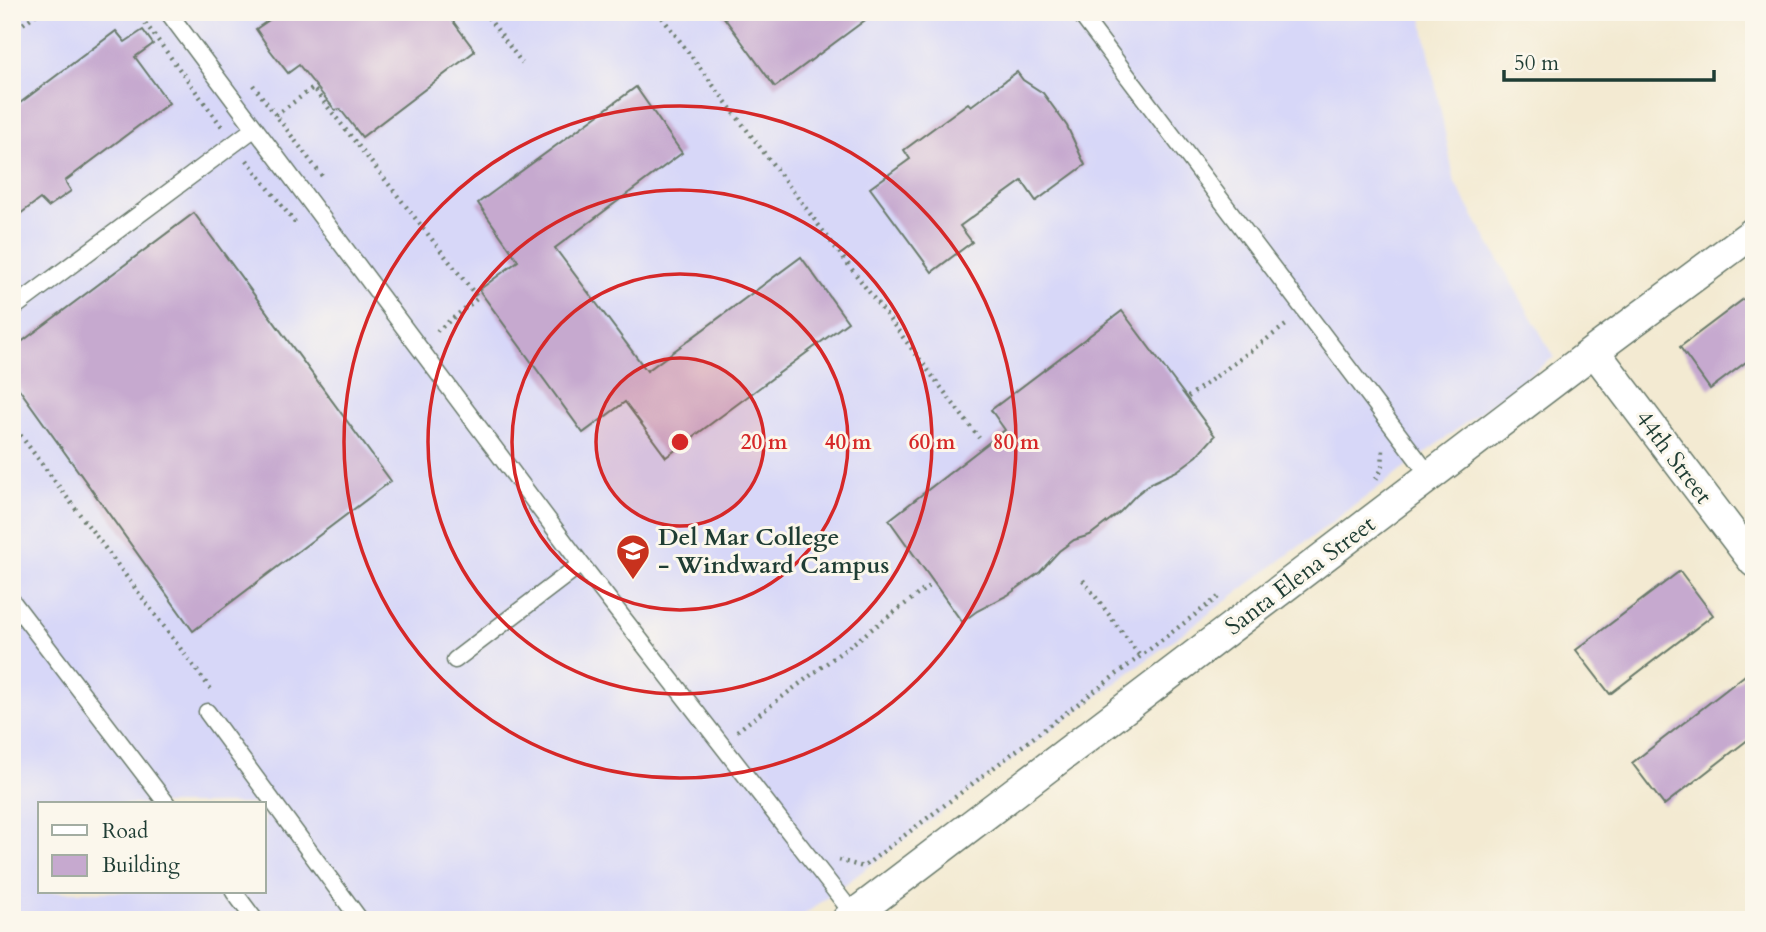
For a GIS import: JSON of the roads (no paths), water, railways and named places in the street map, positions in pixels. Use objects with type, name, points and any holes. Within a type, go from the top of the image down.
[{"type":"street","name":"Santa Elena Street","points":[[850,917],[1754,232]]},
{"type":"street","name":"44th Street","points":[[1594,351],[1754,562]]},
{"type":"lane","points":[[168,12],[581,564],[850,917]]},
{"type":"lane","points":[[1079,12],[1430,477]]},
{"type":"lane","points":[[12,309],[255,128]]},
{"type":"lane","points":[[455,660],[581,564]]},
{"type":"lane","points":[[12,601],[165,802]]},
{"type":"lane","points":[[207,712],[360,920]]},
{"type":"lane","points":[[236,894],[255,920]]},
{"type":"place","name":"Del Mar College - Windward Campus","points":[[633,581]]}]
